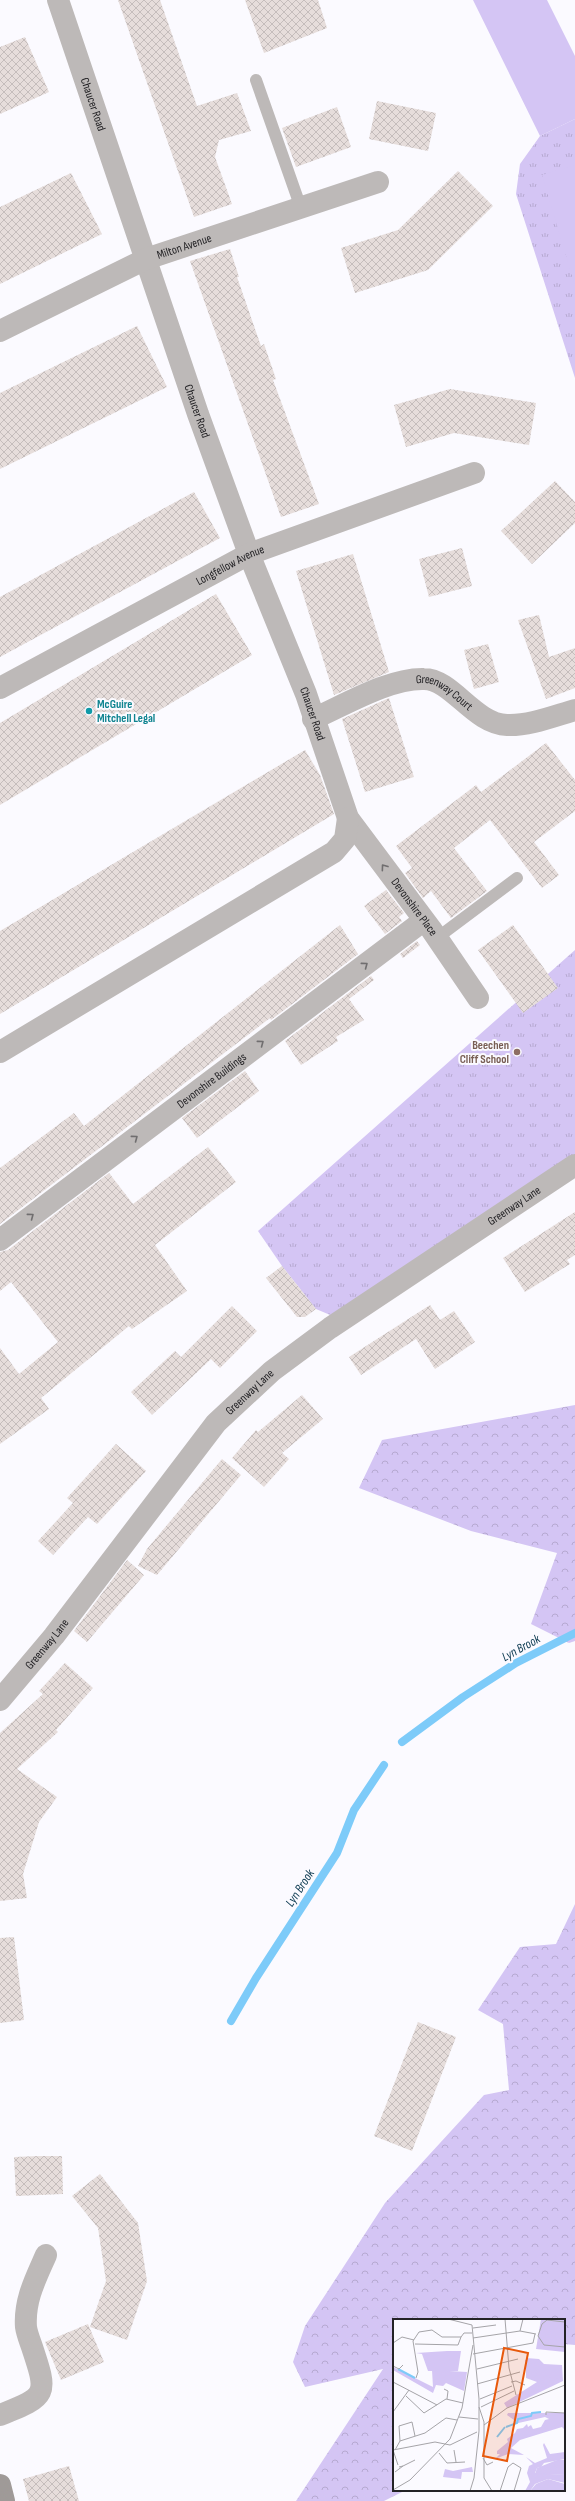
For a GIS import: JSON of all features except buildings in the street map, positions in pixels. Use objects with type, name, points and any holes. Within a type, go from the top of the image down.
[{"type":"street","name":"Chaucer Road","points":[[58,0],[198,414],[249,554],[306,694],[313,719],[348,818]]},
{"type":"street","name":"Milton Avenue","points":[[0,331],[146,259],[378,182]]},
{"type":"street","name":"Longfellow Avenue","points":[[0,688],[249,554],[474,473]]},
{"type":"street","name":"Greenway Court","points":[[313,719],[398,682],[425,678],[448,689],[478,715],[506,726],[535,721],[575,710]]},
{"type":"street","name":"Devonshire Place","points":[[348,818],[437,938],[478,998]]},
{"type":"street","points":[[0,1052],[334,852],[345,839],[348,818]]},
{"type":"street","name":"Devonshire Buildings","points":[[0,1240],[423,921]]},
{"type":"street","name":"Greenway Lane","points":[[0,1700],[54,1636],[216,1423],[272,1371],[330,1328],[575,1165]]},
{"type":"street","points":[[0,2415],[29,2403],[39,2396],[43,2386],[40,2366],[26,2328],[28,2297],[46,2255]]},
{"type":"street","points":[[0,2485],[4,2501]]},
{"type":"lane","points":[[256,80],[301,208]]},
{"type":"lane","points":[[437,938],[517,878]]},
{"type":"green space","points":[[473,0],[547,0],[575,56],[575,119],[540,136]]},
{"type":"green space","points":[[575,119],[575,378],[516,194],[520,164],[540,136]]},
{"type":"green space","points":[[575,165],[575,286],[542,175]]},
{"type":"green space","name":"Beechen Cliff School","points":[[575,950],[575,1156],[335,1317],[316,1309],[282,1266],[258,1231]]},
{"type":"green space","points":[[575,1405],[575,1641],[569,1643],[531,1624],[557,1553],[471,1531],[359,1488],[382,1440]]},
{"type":"green space","points":[[575,1904],[575,2345],[565,2344],[565,2319],[393,2319],[393,2491],[404,2491],[384,2501],[296,2501],[383,2369],[305,2387],[293,2362],[305,2326],[385,2203],[484,2095],[509,2090],[503,2024],[478,2010],[520,1947],[556,1944]]},
{"type":"waterway","name":"Lyn Brook","points":[[402,1742],[463,1697],[516,1663],[575,1633]]},
{"type":"waterway","name":"Lyn Brook","points":[[231,2021],[256,1978],[337,1853],[354,1810],[384,1765]]},
{"type":"place","name":"McGuire Mitchell Legal","points":[[89,711]]},
{"type":"place","name":"Beechen Cliff School","points":[[517,1052]]}]
